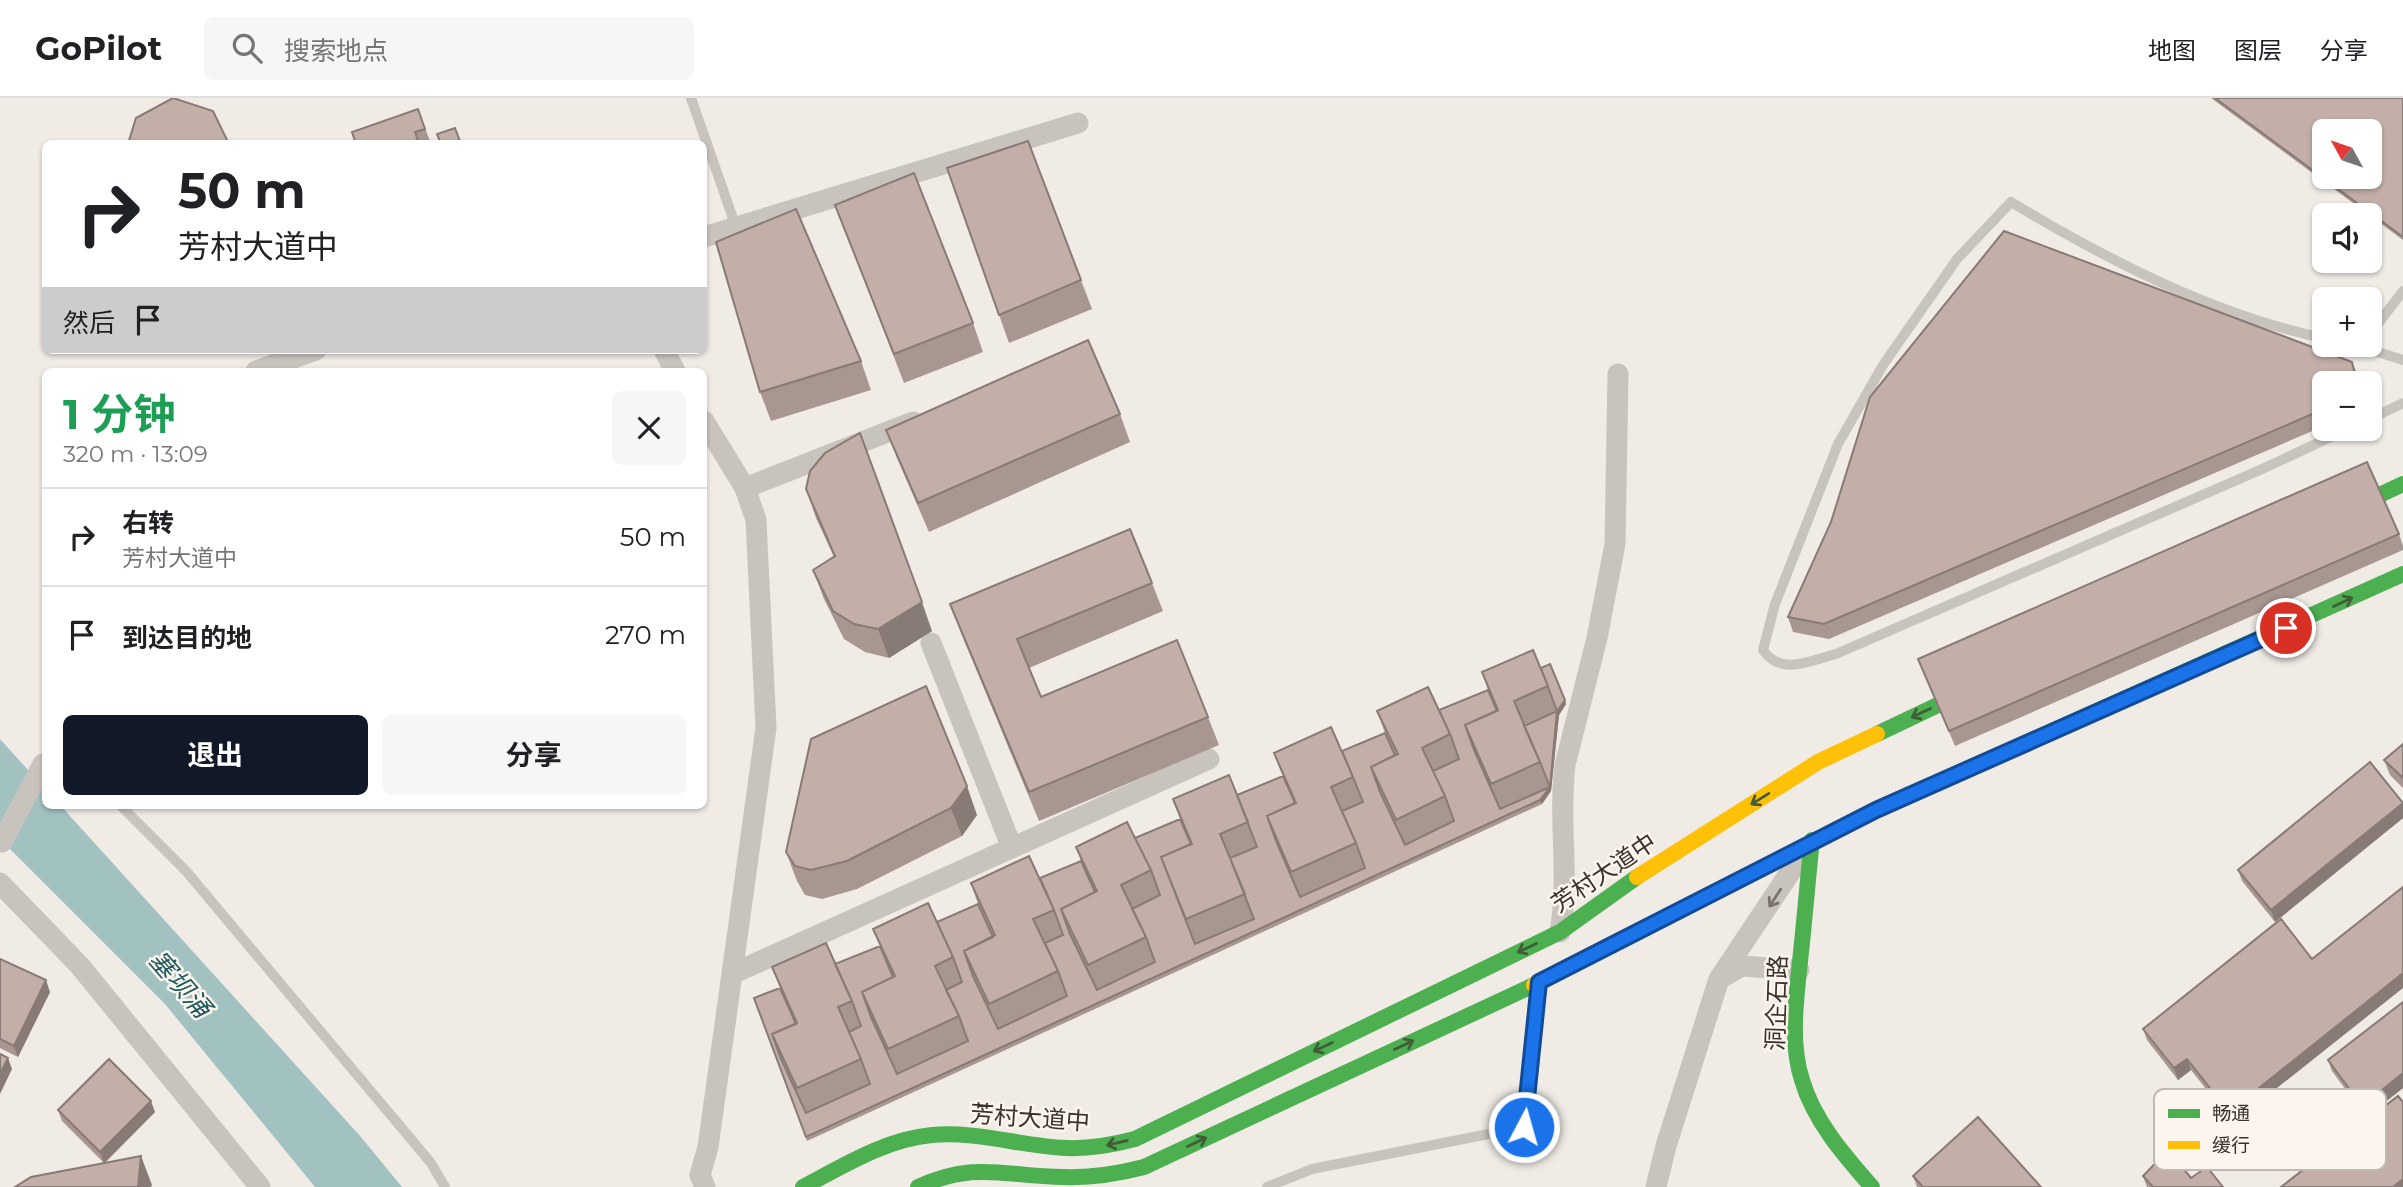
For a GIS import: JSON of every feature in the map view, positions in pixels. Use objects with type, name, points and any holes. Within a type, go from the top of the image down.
[{"type":"main road","points":[[2321,523],[2403,484]]},
{"type":"main road","points":[[918,1187],[959,1172],[1000,1171],[1088,1178],[1144,1167],[1539,982],[1812,840],[1947,776],[2298,623],[2403,574]]},
{"type":"main road","name":"芳村大道中","points":[[803,1187],[896,1143],[930,1135],[989,1137],[1057,1148],[1111,1146],[1135,1139],[1560,932],[1636,878],[1818,762],[2004,674]]},
{"type":"main road","name":"洞企石路","points":[[1812,840],[1799,970],[1796,1043],[1798,1064],[1806,1094],[1839,1146],[1872,1187]]},
{"type":"street","points":[[707,236],[1078,123]]},
{"type":"street","points":[[265,368],[305,354]]},
{"type":"street","points":[[1560,932],[1566,863],[1562,787],[1565,765],[1597,638],[1615,544],[1618,374]]},
{"type":"street","points":[[746,488],[926,417]]},
{"type":"street","points":[[705,1187],[700,1175],[708,1147],[766,728],[756,520],[746,488],[707,426]]},
{"type":"street","points":[[931,643],[1012,848]]},
{"type":"street","points":[[732,974],[1209,760]]},
{"type":"street","points":[[1,844],[42,765]]},
{"type":"street","points":[[1656,1187],[1666,1146],[1719,979],[1812,840]]},
{"type":"street","points":[[0,883],[80,966],[260,1187]]},
{"type":"street","points":[[1719,979],[1730,970],[1742,966],[1799,970]]},
{"type":"lane","points":[[691,98],[706,140]]},
{"type":"lane","points":[[707,144],[736,227]]},
{"type":"lane","points":[[2312,335],[2176,290],[2084,246],[2011,202],[1957,259],[1883,365],[1838,444],[1775,604],[1763,650],[1771,661],[1786,666],[1836,654],[2322,441]]},
{"type":"lane","points":[[2382,318],[2403,291]]},
{"type":"lane","points":[[2382,353],[2403,360]]},
{"type":"lane","points":[[2382,413],[2403,403]]},
{"type":"lane","points":[[124,809],[186,870],[431,1163],[445,1187]]},
{"type":"lane","points":[[1267,1187],[1312,1169],[1524,1127],[1539,982]]},
{"type":"water","name":"塞坝涌","points":[[0,739],[42,786],[42,809],[64,809],[361,1137],[402,1187],[315,1187],[165,1004],[0,839]]},
{"type":"building","points":[[173,98],[213,111],[227,140],[129,140],[136,118]]},
{"type":"building","points":[[2215,98],[2403,98],[2403,237],[2382,221],[2382,203],[2357,203],[2338,189],[2382,189],[2382,119],[2312,119],[2312,170]]},
{"type":"building","points":[[418,109],[425,129],[415,132],[418,140],[355,140],[352,132]]},
{"type":"building","points":[[455,128],[460,140],[439,140],[437,134]]},
{"type":"building","points":[[1028,141],[1081,280],[999,315],[947,168]]},
{"type":"building","points":[[914,173],[973,323],[894,354],[835,205]]},
{"type":"building","points":[[796,209],[861,361],[760,392],[716,242]]},
{"type":"building","points":[[2004,231],[2312,347],[2312,357],[2339,357],[2352,362],[2354,371],[2312,371],[2312,414],[1824,624],[1788,617],[1831,522],[1870,397]]},
{"type":"building","points":[[1088,340],[1120,414],[918,503],[886,430]]},
{"type":"building","points":[[860,433],[922,602],[878,629],[854,624],[833,611],[813,570],[835,556],[806,489],[810,471],[825,453]]},
{"type":"building","points":[[2367,462],[2399,534],[1949,731],[1918,659]]},
{"type":"building","points":[[1130,529],[1152,583],[1017,639],[1041,697],[1177,640],[1208,717],[1029,792],[950,604]]},
{"type":"building","points":[[1533,650],[1548,686],[1514,701],[1540,762],[1491,784],[1465,725],[1498,710],[1482,672]]},
{"type":"building","points":[[1550,664],[1565,700],[1557,711],[1541,668]]},
{"type":"building","points":[[926,686],[967,786],[951,808],[847,861],[811,870],[795,866],[786,852],[811,739]]},
{"type":"building","points":[[1428,687],[1450,734],[1422,748],[1445,796],[1396,820],[1371,767],[1398,754],[1377,711]]},
{"type":"building","points":[[1488,690],[1497,711],[1465,725],[1500,809],[1550,787],[1540,800],[806,1137],[754,998],[780,988],[796,1024],[772,1034],[806,1113],[870,1084],[849,1032],[861,1026],[835,964],[880,946],[893,977],[862,992],[897,1074],[968,1041],[946,990],[962,982],[937,922],[978,904],[993,937],[964,951],[998,1029],[1067,996],[1045,943],[1063,935],[1040,878],[1081,861],[1095,892],[1061,909],[1097,990],[1155,962],[1132,909],[1160,895],[1135,838],[1180,819],[1191,844],[1161,857],[1195,944],[1254,919],[1230,858],[1257,847],[1237,795],[1283,776],[1295,803],[1267,816],[1300,897],[1365,868],[1342,811],[1363,802],[1342,751],[1385,733],[1395,755],[1371,767],[1405,845],[1454,821],[1433,771],[1459,759],[1439,710]]},
{"type":"building","points":[[1557,711],[1550,787],[1524,726]]},
{"type":"building","points":[[1331,727],[1353,777],[1331,787],[1356,843],[1291,872],[1267,816],[1296,803],[1274,753]]},
{"type":"building","points":[[2403,744],[2403,778],[2384,760]]},
{"type":"building","points":[[2370,762],[2403,803],[2271,910],[2238,870]]},
{"type":"building","points":[[1229,775],[1248,822],[1220,834],[1245,894],[1186,919],[1161,857],[1192,844],[1173,799]]},
{"type":"building","points":[[1127,822],[1151,870],[1121,885],[1146,937],[1088,965],[1061,909],[1097,891],[1076,847]]},
{"type":"building","points":[[1029,856],[1054,910],[1033,919],[1058,971],[989,1004],[964,951],[995,935],[971,883]]},
{"type":"building","points":[[2403,887],[2403,973],[2258,1089],[2211,1089],[2187,1059],[2174,1068],[2143,1029],[2281,919],[2312,959]]},
{"type":"building","points":[[928,903],[953,957],[935,966],[959,1016],[888,1049],[862,992],[895,976],[873,929]]},
{"type":"building","points":[[826,943],[852,1001],[838,1007],[861,1059],[797,1088],[772,1034],[797,1023],[772,967]]},
{"type":"building","points":[[0,959],[46,980],[14,1046],[0,1039]]},
{"type":"building","points":[[2403,1002],[2403,1073],[2383,1089],[2349,1089],[2328,1060]]},
{"type":"building","points":[[0,1054],[8,1058],[0,1074]]},
{"type":"building","points":[[109,1059],[151,1101],[100,1152],[58,1110]]},
{"type":"building","points":[[2398,1096],[2403,1102],[2403,1179],[2393,1187],[2281,1187],[2303,1170],[2386,1170],[2386,1105]]},
{"type":"building","points":[[1978,1117],[2041,1187],[1923,1187],[1913,1176]]},
{"type":"building","points":[[141,1156],[138,1187],[15,1187],[31,1177]]},
{"type":"building","points":[[2154,1165],[2154,1170],[2184,1170],[2191,1178],[2203,1170],[2209,1170],[2223,1187],[2153,1187],[2143,1176]]},
{"type":"traffic: fast","points":[[2335,516],[2403,484]]},
{"type":"traffic: fast","points":[[1841,828],[2403,574]]},
{"type":"traffic: fast","points":[[1877,734],[1984,683]]},
{"type":"traffic: fast","points":[[1812,840],[1796,1000],[1798,1065],[1814,1110],[1841,1150],[1872,1187]]},
{"type":"traffic: fast","points":[[803,1187],[882,1148],[932,1135],[966,1135],[1066,1148],[1100,1146],[1135,1139],[1560,932],[1637,877]]},
{"type":"traffic: fast","points":[[918,1187],[956,1174],[973,1172],[1083,1177],[1144,1167],[1534,985]]},
{"type":"traffic: slow","points":[[1637,877],[1818,762],[1877,734]]},
{"type":"traffic: slow","points":[[1534,985],[1841,828]]},
{"type":"route","points":[[1524,1127],[1539,982],[1812,840],[1947,776],[2286,628]]}]
